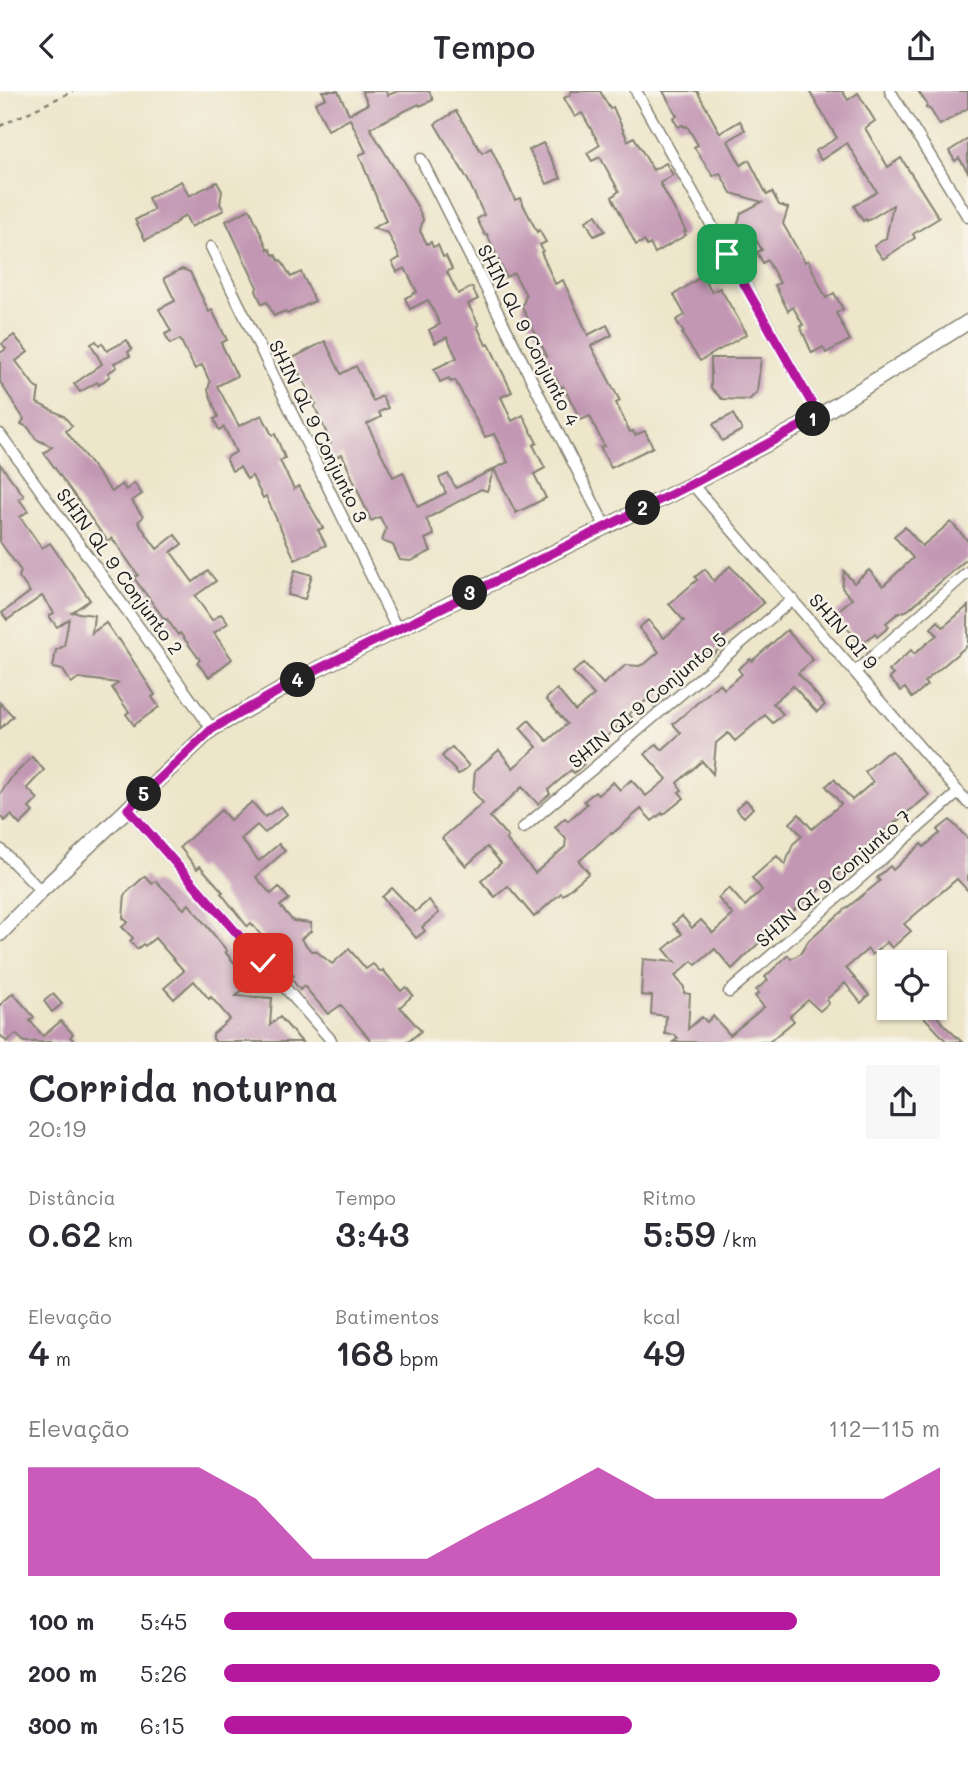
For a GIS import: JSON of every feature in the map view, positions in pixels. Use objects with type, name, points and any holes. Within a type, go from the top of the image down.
[{"type":"street","points":[[636,91],[819,416]]},
{"type":"street","points":[[890,91],[968,217]]},
{"type":"street","name":"SHIN QL 9 Conjunto 4","points":[[421,159],[605,526]]},
{"type":"street","name":"SHIN QL 9 Conjunto 3","points":[[211,247],[397,629]]},
{"type":"street","points":[[0,934],[41,891],[212,729],[316,670],[692,484],[819,416],[968,322]]},
{"type":"street","name":"SHIN QL 9 Conjunto 2","points":[[0,434],[212,729]]},
{"type":"street","name":"SHIN QI 9","points":[[692,484],[968,803]]},
{"type":"street","points":[[856,671],[968,572]]},
{"type":"street","name":"SHIN QI 9 Conjunto 5","points":[[523,828],[793,599]]},
{"type":"street","name":"SHIN QI 9 Conjunto 7","points":[[729,992],[959,792]]},
{"type":"street","points":[[128,809],[331,1040]]},
{"type":"street","points":[[0,849],[41,891]]},
{"type":"path","points":[[0,126],[73,91]]},
{"type":"building","points":[[322,91],[338,91],[349,114],[368,104],[362,91],[386,91],[388,95],[398,91],[429,91],[433,100],[370,128],[417,206],[423,219],[420,231],[427,244],[431,242],[433,247],[438,245],[443,257],[446,256],[452,269],[447,272],[458,294],[472,287],[478,299],[468,304],[486,345],[489,344],[512,392],[501,397],[512,421],[523,415],[537,443],[533,445],[545,468],[534,474],[546,498],[516,513],[494,469],[508,462],[494,434],[485,437],[455,380],[451,382],[449,378],[440,382],[434,369],[457,358],[447,337],[435,343],[429,330],[440,324],[428,300],[410,309],[405,298],[417,292],[405,268],[397,272],[392,262],[400,258],[388,233],[373,228],[386,221],[359,155],[366,152],[350,119],[328,130],[315,103],[326,98]]},
{"type":"building","points":[[571,91],[600,91],[610,109],[613,107],[628,141],[634,137],[653,170],[666,163],[673,175],[660,183],[686,235],[655,253],[650,244],[647,246],[644,241],[636,245],[612,197],[619,191],[600,157],[592,161],[587,153],[600,145],[582,113],[575,117],[564,98],[570,95]]},
{"type":"building","points":[[663,91],[697,91],[720,133],[740,121],[745,130],[728,141],[741,165],[749,160],[767,195],[772,192],[779,205],[788,208],[783,224],[805,262],[808,260],[826,298],[834,293],[843,309],[836,313],[850,340],[826,353],[823,347],[812,353],[800,326],[803,325],[793,307],[788,311],[775,285],[780,283],[767,260],[763,263],[757,252],[762,250],[754,236],[741,232],[737,227],[741,213],[762,202],[731,193],[720,173],[713,176],[694,147],[698,145],[687,126],[678,127],[673,118],[677,116]]},
{"type":"building","points":[[809,91],[842,91],[848,100],[858,93],[875,121],[865,128],[888,167],[901,158],[939,218],[913,234],[915,238],[883,259],[874,246],[886,238],[893,205],[863,221],[854,206],[877,192],[847,143],[821,160],[815,151],[837,138]]},
{"type":"building","points":[[918,91],[968,91],[968,108],[940,125],[930,109],[926,108],[927,104]]},
{"type":"building","points":[[456,111],[482,153],[491,148],[515,200],[520,198],[537,232],[539,230],[546,242],[540,245],[543,251],[541,252],[555,284],[563,280],[588,335],[607,325],[612,335],[591,346],[620,401],[616,403],[630,432],[633,431],[635,435],[645,431],[653,447],[611,468],[600,447],[604,446],[590,416],[581,420],[563,386],[561,388],[555,377],[552,379],[542,359],[547,356],[522,307],[526,295],[514,273],[506,277],[487,234],[485,235],[477,219],[484,215],[468,180],[435,124]]},
{"type":"building","points":[[968,139],[968,172],[959,158],[955,161],[949,151]]},
{"type":"building","points":[[543,143],[561,178],[547,184],[529,150]]},
{"type":"building","points":[[181,181],[189,196],[217,182],[222,191],[220,204],[224,210],[191,227],[185,215],[164,232],[145,240],[135,220],[154,210],[148,198]]},
{"type":"building","points":[[250,209],[268,250],[281,260],[291,277],[301,272],[315,301],[287,314],[285,311],[274,316],[267,302],[262,304],[257,287],[226,221]]},
{"type":"building","points":[[596,215],[605,231],[594,236],[586,221]]},
{"type":"building","points":[[182,269],[190,272],[209,312],[212,310],[227,340],[221,343],[237,376],[217,386],[239,426],[262,415],[272,435],[275,434],[285,458],[280,461],[294,489],[299,486],[323,528],[318,530],[326,545],[295,560],[266,496],[263,498],[252,476],[247,479],[240,467],[232,471],[226,458],[236,452],[224,427],[219,430],[214,419],[218,417],[208,390],[210,382],[202,365],[195,369],[180,339],[170,344],[165,334],[171,331],[159,309],[175,301],[164,278]]},
{"type":"building","points":[[702,276],[712,292],[720,288],[747,334],[700,361],[676,320],[685,315],[674,295]]},
{"type":"building","points":[[14,335],[28,352],[16,361],[39,389],[37,403],[64,416],[72,426],[66,431],[112,492],[122,484],[126,490],[134,483],[142,494],[132,501],[143,517],[138,522],[157,549],[175,535],[182,544],[171,552],[193,582],[208,571],[216,581],[195,596],[212,620],[221,614],[228,623],[214,633],[232,659],[209,677],[197,663],[200,660],[180,633],[178,635],[167,619],[165,620],[134,578],[138,575],[112,538],[108,541],[100,531],[44,453],[52,447],[36,439],[28,427],[21,424],[24,419],[0,382],[0,353],[6,349],[2,344]]},
{"type":"building","points":[[127,340],[132,349],[128,352],[130,356],[114,363],[117,367],[108,373],[110,376],[99,385],[97,382],[80,392],[74,384],[102,364],[91,344],[96,341],[99,345],[102,343],[107,351]]},
{"type":"building","points":[[325,341],[341,374],[356,366],[373,401],[382,396],[388,408],[379,412],[381,417],[367,424],[393,477],[403,472],[418,507],[446,493],[439,478],[448,474],[456,488],[494,469],[487,491],[481,489],[426,519],[434,535],[425,539],[431,551],[411,561],[400,560],[393,545],[382,541],[386,529],[380,517],[371,521],[342,454],[331,460],[324,446],[331,443],[314,405],[316,404],[291,359]]},
{"type":"building","points":[[711,358],[761,358],[757,392],[749,400],[722,399],[711,388]]},
{"type":"building","points":[[733,414],[742,430],[722,441],[713,424]]},
{"type":"building","points":[[0,464],[24,496],[19,499],[28,511],[20,517],[42,548],[50,543],[90,600],[72,612],[94,615],[92,633],[106,623],[155,695],[152,697],[159,707],[134,725],[126,714],[129,712],[112,688],[118,683],[79,678],[71,683],[63,670],[53,668],[56,650],[64,646],[69,619],[57,627],[49,616],[54,613],[42,596],[7,620],[2,613],[30,592],[19,577],[21,571],[0,542]]},
{"type":"building","points":[[951,522],[968,541],[968,558],[908,610],[897,614],[886,623],[889,627],[877,637],[875,633],[861,645],[835,613],[852,599],[842,588],[844,571],[854,583],[869,570],[883,586],[913,558],[894,536],[905,527],[922,546]]},
{"type":"building","points":[[730,566],[764,603],[722,639],[726,643],[712,655],[708,650],[659,693],[662,697],[653,705],[648,699],[629,714],[634,720],[624,728],[620,724],[581,761],[584,764],[574,773],[571,770],[548,790],[550,794],[538,804],[522,787],[490,817],[535,873],[565,847],[566,839],[555,827],[565,818],[568,821],[587,804],[584,801],[595,792],[598,795],[613,782],[620,790],[631,780],[646,796],[667,779],[645,754],[657,744],[662,750],[681,733],[673,724],[720,683],[724,689],[742,674],[738,669],[750,659],[752,661],[787,630],[813,660],[798,673],[825,705],[817,712],[793,686],[773,703],[783,714],[773,723],[765,715],[735,741],[728,733],[716,743],[713,774],[702,761],[677,783],[684,798],[663,815],[662,813],[652,821],[641,809],[579,861],[589,873],[534,917],[508,886],[495,897],[481,881],[501,863],[487,847],[466,866],[442,838],[483,803],[473,792],[475,771],[499,750],[513,768],[537,747],[520,728],[529,720],[547,741],[567,724],[546,699],[557,689],[575,711],[594,695],[573,672],[584,663],[603,684],[626,665],[639,666],[646,663],[659,652],[639,628],[648,620],[664,638],[684,621],[669,604],[697,580],[695,577],[705,569],[714,581]]},
{"type":"building","points":[[295,570],[312,575],[305,599],[288,595]]},
{"type":"building","points":[[968,606],[968,645],[924,682],[927,685],[912,698],[905,688],[901,691],[889,678],[893,675],[889,671],[911,650],[914,654],[937,635],[931,628],[938,621],[943,627]]},
{"type":"building","points":[[0,703],[13,716],[0,729]]},
{"type":"building","points":[[452,747],[469,766],[458,774],[442,756]]},
{"type":"building","points":[[892,751],[929,795],[867,845],[869,848],[788,915],[732,969],[715,949],[696,965],[692,961],[675,976],[684,987],[684,993],[690,994],[688,1029],[702,1017],[707,1022],[713,1016],[730,1035],[764,1007],[755,996],[759,993],[756,990],[768,980],[765,977],[788,955],[791,959],[801,953],[809,940],[821,929],[880,881],[877,878],[890,866],[893,870],[921,844],[924,847],[940,833],[937,830],[950,820],[968,839],[968,891],[957,879],[904,924],[911,931],[892,948],[887,942],[872,955],[868,949],[846,968],[869,995],[861,1003],[845,983],[826,1000],[829,1003],[820,1011],[808,1000],[790,1016],[794,1021],[769,1042],[673,1042],[678,1038],[665,1034],[666,1016],[651,1014],[652,996],[641,995],[643,959],[675,962],[664,949],[682,934],[673,924],[682,916],[692,928],[701,920],[713,933],[733,915],[718,898],[729,888],[745,906],[762,890],[752,878],[777,856],[785,865],[793,844],[802,836],[790,823],[799,814],[812,829],[841,804],[826,786],[834,779],[852,800],[873,782],[865,772]]},
{"type":"building","points":[[32,757],[44,770],[27,788],[38,799],[29,808],[33,812],[20,825],[11,815],[5,821],[0,816],[0,794]]},
{"type":"building","points":[[746,800],[753,808],[744,817],[736,809]]},
{"type":"building","points":[[252,802],[265,817],[281,806],[287,814],[265,833],[257,825],[241,839],[259,861],[279,844],[285,851],[256,877],[271,894],[279,887],[289,899],[280,906],[293,921],[311,923],[311,931],[301,939],[311,951],[316,951],[332,964],[349,949],[366,969],[373,964],[381,972],[383,970],[401,991],[406,987],[413,995],[400,1007],[421,1031],[408,1042],[372,1042],[341,1005],[328,1014],[304,986],[300,990],[291,978],[294,976],[288,967],[251,923],[247,926],[221,893],[223,892],[200,866],[197,869],[180,847],[221,810],[230,820]]},
{"type":"building","points":[[145,876],[152,884],[156,881],[184,909],[189,904],[251,982],[236,996],[272,998],[270,1025],[280,1017],[302,1042],[216,1042],[213,1034],[230,1019],[211,997],[209,999],[194,981],[174,999],[164,988],[184,971],[155,938],[137,949],[130,941],[133,938],[122,927],[128,922],[123,918],[125,894]]},
{"type":"building","points":[[392,888],[415,912],[429,900],[439,913],[422,927],[425,931],[416,938],[382,897]]},
{"type":"building","points":[[13,993],[34,1017],[30,1021],[43,1036],[61,1021],[73,1034],[70,1037],[75,1042],[24,1042],[16,1034],[7,1042],[0,1035],[0,1005]]},
{"type":"building","points":[[53,994],[62,1004],[52,1012],[44,1001]]},
{"type":"building","points":[[927,1020],[940,1020],[962,1042],[947,1042]]},
{"type":"route","points":[[263,963],[128,809],[212,729],[245,710],[316,670],[692,484],[819,416],[727,254]]}]
